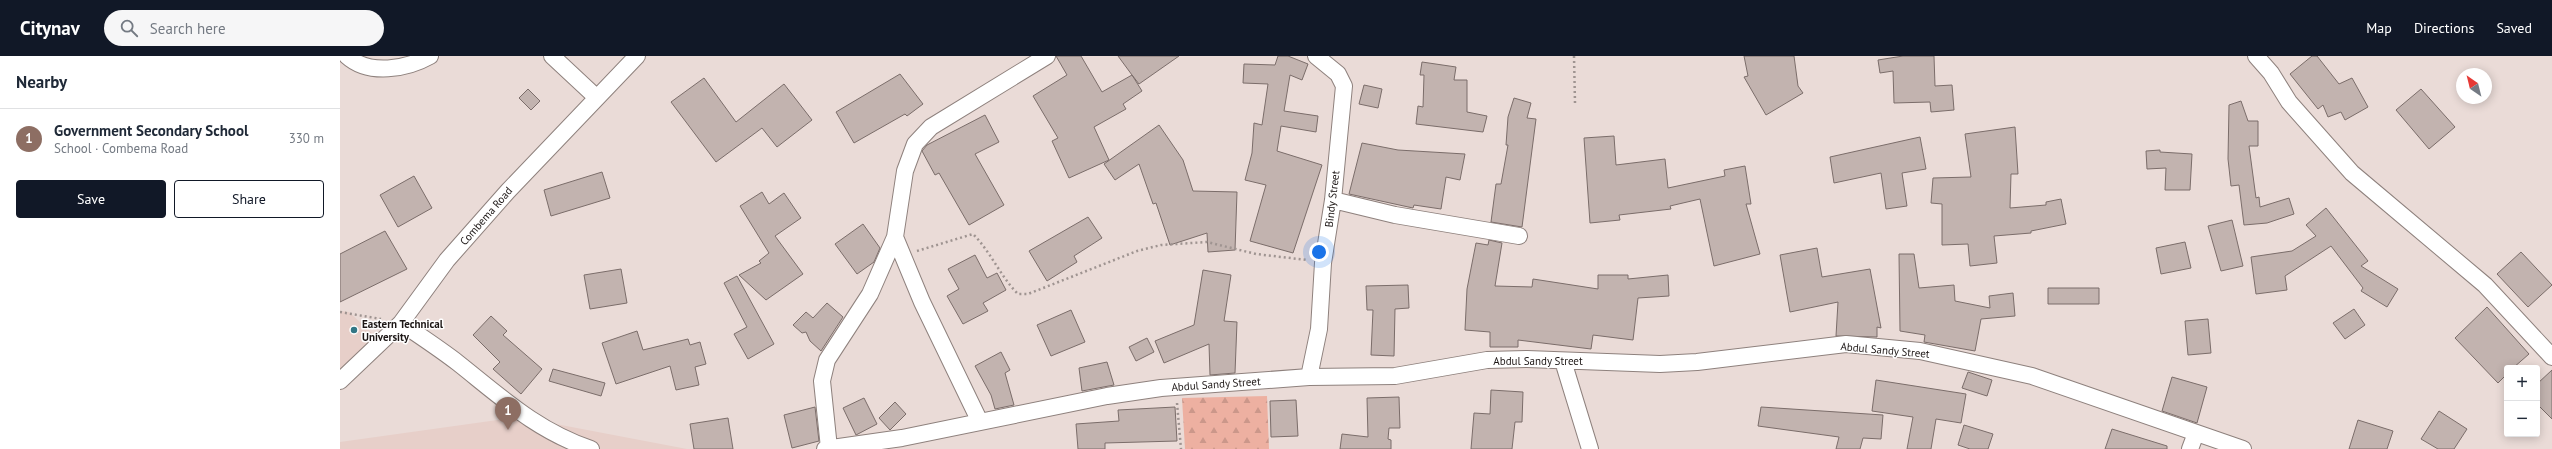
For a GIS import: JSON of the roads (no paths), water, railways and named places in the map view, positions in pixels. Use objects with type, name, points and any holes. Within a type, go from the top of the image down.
[{"type":"street","points":[[347,56],[351,60],[377,69],[414,65],[430,56]]},
{"type":"street","points":[[552,56],[596,97]]},
{"type":"street","name":"Combema Road","points":[[340,381],[401,323],[447,260],[508,191],[596,97],[637,56]]},
{"type":"street","points":[[827,449],[822,381],[827,360],[870,294],[895,237],[905,171],[915,144],[931,127],[1029,63],[1047,56]]},
{"type":"street","name":"Bindy Street","points":[[1309,378],[1319,329],[1323,263],[1333,200],[1344,86],[1338,74],[1316,56]]},
{"type":"street","points":[[2256,56],[2271,73],[2289,102],[2352,173],[2485,285],[2552,358]]},
{"type":"street","points":[[1333,200],[1395,215],[1519,236]]},
{"type":"street","points":[[895,237],[922,302],[980,422]]},
{"type":"street","points":[[401,323],[456,362],[513,409],[564,440],[590,449]]},
{"type":"street","name":"Abdul Sandy Street","points":[[827,449],[902,438],[1107,396],[1177,387],[1309,378],[1395,376],[1488,360],[1527,359],[1660,364],[1697,362],[1846,344],[1920,351],[2032,376],[2243,449]]},
{"type":"street","points":[[1563,361],[1590,449]]},
{"type":"street","points":[[2190,449],[2196,433]]},
{"type":"place","name":"Eastern Technical University","points":[[354,330]]},
{"type":"place","name":"Government Secondary School","points":[[508,430]]}]
